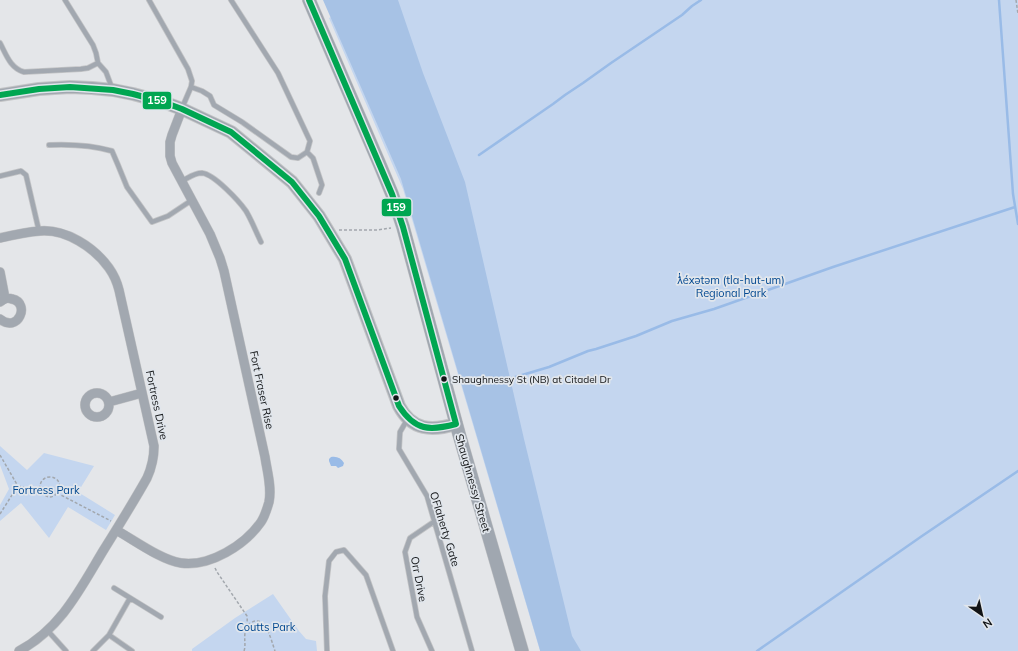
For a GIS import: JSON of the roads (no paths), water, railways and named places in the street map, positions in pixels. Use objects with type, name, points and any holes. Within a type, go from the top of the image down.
[{"type":"main road","name":"Shaughnessy Street","points":[[309,0],[380,165],[400,218],[456,424],[522,651]]},
{"type":"street","points":[[0,95],[39,88],[70,87],[113,90],[151,98],[182,109],[231,132],[292,182],[319,216],[345,260],[399,406],[403,413],[418,424],[430,428],[456,424]]},
{"type":"street","name":"Fort Fraser Rise","points":[[114,525],[166,559],[181,563],[204,562],[224,554],[250,535],[262,520],[269,500],[269,478],[265,457],[220,258],[210,234],[172,162],[170,142],[182,109]]},
{"type":"street","name":"Fortress Drive","points":[[0,238],[39,231],[48,231],[60,234],[80,242],[94,252],[109,268],[119,290],[154,446],[153,461],[147,478],[114,525],[74,599],[48,631],[32,644],[19,651]]},
{"type":"street","points":[[0,272],[3,300],[16,300],[20,306],[21,314],[13,323],[5,323],[0,319]]},
{"type":"street","points":[[109,402],[142,394]]},
{"type":"lane","points":[[65,0],[93,45],[98,63],[106,72],[113,90]]},
{"type":"lane","points":[[149,0],[188,69],[192,81],[182,109]]},
{"type":"lane","points":[[191,87],[210,96],[214,105],[242,122],[292,158],[298,158],[307,152],[310,141],[300,123],[278,73],[231,0]]},
{"type":"lane","points":[[0,43],[13,67],[24,72],[82,69],[98,63]]},
{"type":"lane","points":[[49,146],[69,144],[91,146],[112,152],[127,187],[152,222],[168,216],[192,200]]},
{"type":"lane","points":[[307,152],[313,158],[322,185],[319,193]]},
{"type":"lane","points":[[0,176],[20,171],[26,175],[39,231]]},
{"type":"lane","points":[[182,181],[194,174],[201,173],[211,176],[228,191],[247,212],[260,242]]},
{"type":"lane","name":"OFlaherty Gate","points":[[408,418],[400,432],[399,449],[427,496],[472,651]]},
{"type":"lane","name":"Orr Drive","points":[[432,651],[417,617],[405,552],[410,538],[435,521]]},
{"type":"lane","points":[[327,651],[324,596],[328,561],[336,552],[344,550],[366,575],[393,651]]},
{"type":"lane","points":[[114,588],[161,617]]},
{"type":"lane","points":[[93,651],[109,635],[130,598]]},
{"type":"lane","points":[[48,631],[66,651]]},
{"type":"lane","points":[[109,635],[132,651]]},
{"type":"waterway","points":[[479,155],[682,15],[701,0]]},
{"type":"waterway","points":[[999,0],[1013,194],[1018,224]]},
{"type":"waterway","points":[[512,378],[549,367],[588,351],[636,336],[672,321],[714,309],[833,267],[1015,207]]},
{"type":"waterway","points":[[757,651],[1018,471]]},
{"type":"place","name":"Shaughnessy St (NB) at Citadel Dr","points":[[444,379]]},
{"type":"park label","name":"ƛ̓éxətəm (tla-hut-um) Regional Park","points":[[731,286]]},
{"type":"park label","name":"Fortress Park","points":[[46,490]]},
{"type":"park label","name":"Coutts Park","points":[[266,627]]}]
